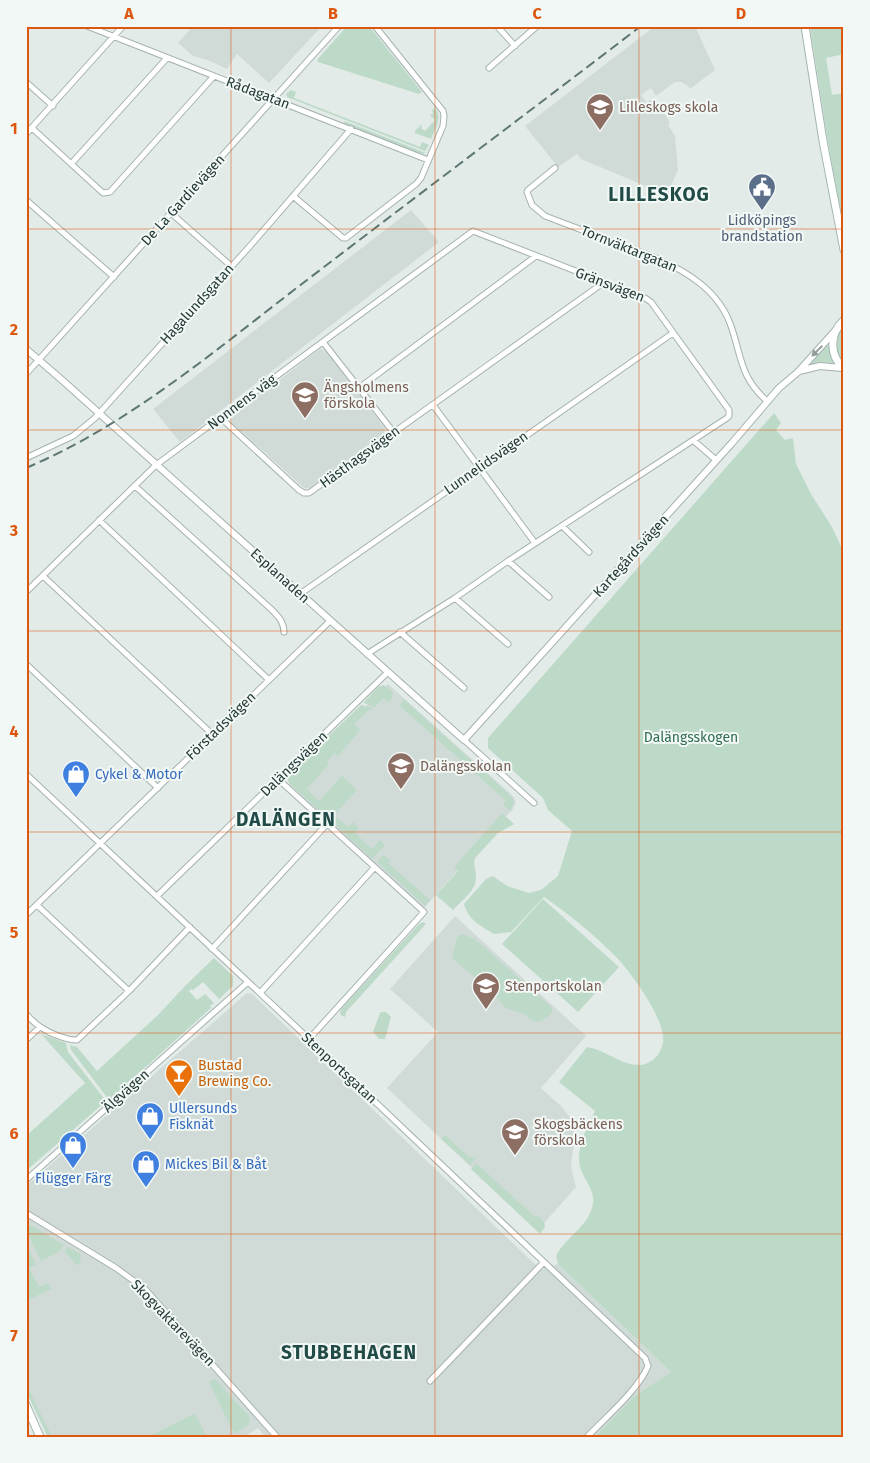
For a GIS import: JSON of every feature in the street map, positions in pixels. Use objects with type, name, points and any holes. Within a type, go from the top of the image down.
[{"type":"main road","points":[[805,26],[823,141],[844,250]]},
{"type":"main road","points":[[843,369],[833,353],[832,341],[844,314]]},
{"type":"main road","points":[[26,1405],[40,1437]]},
{"type":"street","name":"Rådagatan","points":[[87,26],[428,160]]},
{"type":"street","points":[[26,134],[124,26]]},
{"type":"street","name":"De La Gardievägen","points":[[26,374],[339,26]]},
{"type":"street","points":[[293,196],[343,238],[346,238],[416,184],[421,178],[444,121],[443,111],[374,26]]},
{"type":"street","points":[[497,26],[515,46]]},
{"type":"street","points":[[489,68],[537,26]]},
{"type":"street","points":[[72,164],[167,58]]},
{"type":"street","points":[[32,128],[103,193],[107,193],[110,192],[214,76]]},
{"type":"street","points":[[26,82],[52,106]]},
{"type":"street","name":"Hagalundsgatan","points":[[26,458],[73,436],[99,413],[351,129]]},
{"type":"street","name":"Tornväktargatan","points":[[555,168],[528,190],[528,198],[532,205],[545,216],[656,258],[698,282],[715,298],[726,314],[745,374],[760,395],[767,401]]},
{"type":"street","points":[[26,200],[114,277]]},
{"type":"street","points":[[171,213],[231,266]]},
{"type":"street","name":"Gränsvägen","points":[[474,231],[649,300],[729,410],[727,418],[694,440]]},
{"type":"street","name":"Nonnens väg","points":[[26,592],[156,465],[474,231]]},
{"type":"street","points":[[360,388],[536,256]]},
{"type":"street","name":"Hästhagsvägen","points":[[221,418],[299,490],[307,494],[603,282]]},
{"type":"street","name":"Kartegårdsvägen","points":[[464,740],[767,401],[798,372],[840,325]]},
{"type":"street","name":"Lunnelidsvägen","points":[[300,594],[673,332]]},
{"type":"street","points":[[323,342],[394,433]]},
{"type":"street","name":"Esplanaden","points":[[26,350],[62,380],[534,803]]},
{"type":"street","name":"Kartegårdsvägen","points":[[798,372],[820,366],[843,369]]},
{"type":"street","points":[[433,405],[535,543]]},
{"type":"street","points":[[367,654],[694,440],[716,460]]},
{"type":"street","points":[[136,486],[271,609],[281,620],[284,632]]},
{"type":"street","points":[[99,520],[269,680]]},
{"type":"street","points":[[562,526],[589,552]]},
{"type":"street","points":[[508,561],[549,597]]},
{"type":"street","points":[[43,576],[212,734]]},
{"type":"street","points":[[455,598],[508,644]]},
{"type":"street","name":"Förstadsvägen","points":[[26,915],[330,621]]},
{"type":"street","points":[[400,632],[464,688]]},
{"type":"street","points":[[26,664],[158,788]]},
{"type":"street","name":"Dalängsvägen","points":[[157,896],[387,672]]},
{"type":"street","name":"Stenportsgatan","points":[[26,774],[645,1358],[648,1366],[645,1374],[587,1437]]},
{"type":"street","points":[[278,779],[424,912],[309,1039]]},
{"type":"street","points":[[212,948],[327,824]]},
{"type":"street","points":[[260,993],[374,868]]},
{"type":"street","points":[[37,905],[129,991]]},
{"type":"street","points":[[26,1014],[40,1027],[77,1040],[129,991],[190,927]]},
{"type":"street","name":"Älgvägen","points":[[26,1180],[248,982]]},
{"type":"street","points":[[26,1040],[40,1027]]},
{"type":"street","name":"Skogvaktarevägen","points":[[26,1213],[116,1268],[145,1290],[277,1437]]},
{"type":"street","points":[[430,1381],[544,1262]]},
{"type":"shaded area","points":[[193,26],[322,26],[269,83],[237,54],[227,69],[193,56],[178,43]]},
{"type":"shaded area","name":"Lilleskogs skola","points":[[655,26],[695,26],[715,70],[690,89],[681,82],[675,82],[656,96],[651,88],[641,95],[647,103],[650,100],[657,102],[670,122],[668,125],[675,136],[678,170],[667,195],[581,159],[577,154],[558,167],[525,126]]},
{"type":"shaded area","points":[[411,210],[439,242],[180,442],[153,409]]},
{"type":"shaded area","name":"Ängsholmens förskola","points":[[320,349],[326,351],[385,428],[384,435],[310,488],[304,488],[232,423],[232,416]]},
{"type":"shaded area","name":"Dalängsskolan","points":[[388,684],[513,796],[516,802],[513,809],[424,908],[289,784]]},
{"type":"shaded area","name":"Stenportskolan","points":[[455,916],[586,1036],[541,1088],[562,1107],[574,1126],[575,1135],[571,1166],[576,1187],[538,1230],[387,1088],[438,1032],[390,989]]},
{"type":"shaded area","points":[[247,993],[252,994],[541,1270],[558,1264],[671,1372],[634,1396],[595,1437],[265,1437],[258,1428],[244,1437],[48,1437],[26,1391],[26,1186]]},
{"type":"green space","points":[[347,26],[369,26],[422,92],[419,94],[318,62],[317,60]]},
{"type":"green space","points":[[810,26],[844,26],[844,54],[826,58],[832,95],[844,93],[844,134],[841,135],[844,145],[844,228],[828,142]]},
{"type":"green space","points":[[291,90],[296,92],[294,98],[420,147],[422,142],[429,145],[425,151],[287,97],[286,94]]},
{"type":"green space","points":[[435,108],[438,120],[431,139],[415,133],[421,125],[421,128],[425,131],[435,120],[430,115],[433,114],[432,110]]},
{"type":"green space","points":[[344,121],[426,153],[416,152],[345,124]]},
{"type":"green space","points":[[844,325],[844,365],[836,350],[836,340]]},
{"type":"green space","points":[[829,346],[834,363],[820,362],[808,366],[807,364]]},
{"type":"green space","name":"Dalängsskogen","points":[[774,413],[781,423],[776,430],[785,440],[793,438],[796,464],[811,494],[832,527],[844,553],[844,1437],[595,1437],[634,1396],[671,1372],[558,1264],[556,1256],[560,1249],[583,1225],[593,1203],[591,1190],[581,1170],[579,1155],[582,1139],[595,1111],[559,1082],[587,1047],[634,1065],[650,1062],[660,1052],[663,1043],[662,1029],[652,1008],[624,966],[592,934],[544,897],[511,932],[494,934],[476,922],[466,910],[464,904],[486,879],[493,876],[507,886],[529,893],[541,890],[558,876],[572,831],[548,810],[543,798],[488,748],[488,738]]},
{"type":"green space","points":[[383,685],[391,690],[393,694],[390,703],[383,698],[375,707],[364,703],[378,687]]},
{"type":"green space","points":[[404,700],[513,798],[514,802],[511,810],[503,805],[506,801],[400,706]]},
{"type":"green space","points":[[361,705],[373,708],[354,724],[360,730],[338,756],[334,753],[327,762],[329,764],[307,789],[319,801],[342,776],[357,790],[334,815],[348,827],[353,822],[359,828],[355,833],[372,849],[380,840],[385,845],[372,859],[289,783],[287,778]]},
{"type":"green space","points":[[502,813],[514,824],[498,833],[475,858],[476,882],[468,895],[453,910],[436,895],[458,871],[454,867]]},
{"type":"green space","points":[[383,855],[390,860],[388,863],[430,900],[425,906],[377,862]]},
{"type":"green space","points":[[543,899],[619,967],[578,1012],[502,944]]},
{"type":"green space","points":[[423,922],[426,924],[346,1012],[345,1017],[342,1016],[340,1013],[341,1009],[419,924]]},
{"type":"green space","points":[[462,934],[475,939],[548,1004],[553,1010],[549,1016],[538,1022],[531,1020],[524,1014],[506,1008],[493,993],[452,958],[457,937]]},
{"type":"green space","points":[[214,958],[233,976],[233,986],[219,999],[203,982],[193,990],[191,989],[189,991],[197,1000],[205,994],[214,1003],[210,1006],[211,1008],[109,1100],[71,1050],[70,1045],[77,1047],[97,1071],[158,1015]]},
{"type":"green space","points":[[381,1012],[386,1012],[391,1017],[385,1039],[379,1039],[373,1032]]},
{"type":"green space","points":[[41,1034],[66,1043],[68,1052],[106,1101],[26,1171],[26,1136],[85,1083]]},
{"type":"green space","points":[[445,1135],[469,1157],[477,1157],[470,1165],[441,1139]]},
{"type":"green space","points":[[476,1163],[534,1216],[539,1217],[544,1222],[545,1227],[540,1234],[471,1169]]},
{"type":"green space","points":[[31,1225],[64,1245],[60,1251],[41,1261],[27,1233],[27,1228]]},
{"type":"green space","points":[[26,1243],[36,1264],[29,1268],[39,1287],[48,1283],[51,1289],[26,1301]]},
{"type":"green space","points":[[67,1247],[81,1254],[78,1266],[65,1252]]},
{"type":"green space","points":[[215,1379],[249,1416],[248,1425],[234,1434],[209,1382]]},
{"type":"green space","points":[[26,1384],[52,1437],[48,1437],[26,1391]]},
{"type":"green space","points":[[194,1414],[207,1437],[148,1437]]},
{"type":"railway","points":[[26,468],[101,430],[172,383],[641,26]]},
{"type":"place","name":"Lilleskogs skola","points":[[600,131]]},
{"type":"place","name":"Lidköpings brandstation","points":[[762,211]]},
{"type":"place","name":"Ängsholmens förskola","points":[[305,419]]},
{"type":"place","name":"Dalängsskolan","points":[[401,790]]},
{"type":"place","name":"Cykel & Motor","points":[[76,798]]},
{"type":"place","name":"Stenportskolan","points":[[486,1010]]},
{"type":"place","name":"Bustad Brewing Co.","points":[[179,1097]]},
{"type":"place","name":"Ullersunds Fisknät","points":[[150,1140]]},
{"type":"place","name":"Skogsbäckens förskola","points":[[515,1156]]},
{"type":"place","name":"Flügger Färg","points":[[73,1169]]},
{"type":"place","name":"Mickes Bil & Båt","points":[[146,1188]]},
{"type":"district","name":"LILLESKOG","points":[[659,194]]},
{"type":"district","name":"DALÄNGEN","points":[[286,819]]},
{"type":"district","name":"STUBBEHAGEN","points":[[349,1352]]}]
